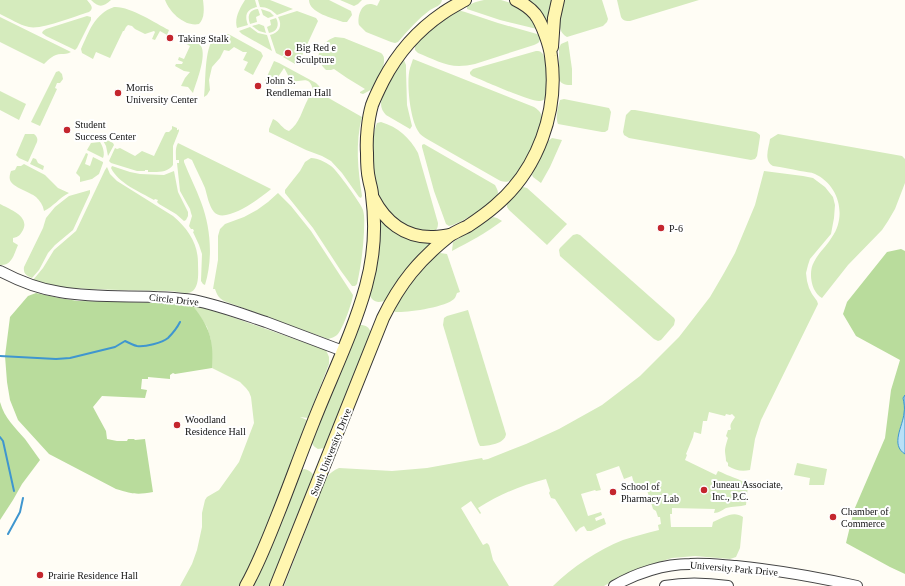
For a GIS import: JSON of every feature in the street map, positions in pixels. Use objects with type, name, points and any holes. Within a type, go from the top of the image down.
[{"type":"main road","points":[[466,0],[430,22],[398,56],[389,70],[372,104],[366,153],[368,178],[373,197],[376,204],[385,216],[394,224],[403,231],[424,237],[450,235],[496,206],[510,191],[530,164],[543,135],[548,122],[554,82],[551,54],[545,34],[535,14],[516,0]]},
{"type":"main road","points":[[551,54],[554,18],[558,0]]},
{"type":"main road","points":[[246,586],[263,550],[360,308],[371,262],[373,245],[373,197]]},
{"type":"main road","name":"South University Drive","points":[[276,586],[391,301],[410,272],[423,258],[450,235]]},
{"type":"street","name":"Circle Drive","points":[[0,271],[28,284],[77,295],[167,297],[207,303],[228,308],[343,351]]},
{"type":"street","name":"University Park Drive","points":[[614,586],[635,576],[653,570],[690,564],[725,565],[774,570],[857,586]]},
{"type":"street","name":"University Park Drive","points":[[665,586],[680,583],[728,586]]},
{"type":"green space","points":[[0,0],[87,0],[91,4],[92,9],[89,12],[59,22],[29,27],[0,14]]},
{"type":"green space","points":[[91,0],[111,0],[101,6]]},
{"type":"green space","points":[[165,0],[203,0],[204,13],[201,22],[199,24],[194,24],[183,21],[170,10]]},
{"type":"green space","points":[[245,0],[255,0],[257,7],[251,9],[246,15],[248,25],[237,28],[236,21],[239,10]]},
{"type":"green space","points":[[258,0],[270,0],[293,9],[277,15],[269,9],[260,7]]},
{"type":"green space","points":[[309,0],[329,0],[351,11],[352,15],[347,22],[333,19],[317,12],[310,5]]},
{"type":"green space","points":[[340,0],[362,0],[354,6]]},
{"type":"green space","points":[[380,0],[442,0],[439,5],[421,17],[398,42],[395,43],[366,32],[359,25],[359,15],[362,8],[368,4],[377,6]]},
{"type":"green space","points":[[484,0],[501,0],[514,4],[531,17],[537,29],[500,20],[467,9],[467,6]]},
{"type":"green space","points":[[523,0],[553,0],[548,26]]},
{"type":"green space","points":[[565,0],[602,0],[608,19],[607,22],[603,26],[567,37],[563,34],[560,25]]},
{"type":"green space","points":[[617,0],[699,0],[630,21],[621,17]]},
{"type":"green space","points":[[114,7],[127,9],[150,19],[169,30],[167,35],[160,31],[155,40],[152,39],[155,32],[154,31],[145,34],[128,25],[123,31],[110,58],[96,52],[93,59],[82,53],[81,49],[93,24],[102,14]]},
{"type":"green space","points":[[258,9],[260,15],[256,17],[257,22],[250,24],[249,18],[251,12]]},
{"type":"green space","points":[[261,9],[270,12],[274,16],[268,18],[263,15]]},
{"type":"green space","points":[[458,10],[537,34],[540,37],[539,41],[534,45],[475,64],[463,66],[454,66],[443,63],[418,53],[415,50],[415,44],[437,23]]},
{"type":"green space","points":[[297,11],[316,18],[318,21],[298,64],[295,64],[283,57],[285,55],[290,56],[290,51],[286,51],[282,56],[276,53],[270,35],[276,33],[279,29],[280,23],[278,17]]},
{"type":"green space","points":[[87,16],[91,17],[91,20],[75,50],[42,33],[46,29]]},
{"type":"green space","points":[[0,17],[71,52],[66,54],[58,54],[44,64],[0,42]]},
{"type":"green space","points":[[276,18],[278,26],[276,30],[269,33],[267,27],[271,25],[270,20]]},
{"type":"green space","points":[[259,24],[264,26],[266,33],[259,31],[252,26]]},
{"type":"green space","points":[[250,27],[258,33],[267,35],[272,51],[239,31]]},
{"type":"green space","points":[[223,34],[232,36],[261,52],[263,56],[253,75],[244,70],[248,62],[243,60],[247,52],[243,52],[234,47],[229,51],[224,50],[220,58],[212,67],[209,80],[210,90],[204,97],[208,50],[214,38]]},
{"type":"green space","points":[[181,35],[197,42],[203,50],[202,63],[193,93],[188,87],[181,86],[190,72],[184,71],[175,66],[176,64],[182,64],[183,62],[178,60],[179,57],[184,59],[190,46],[179,40]]},
{"type":"green space","points":[[335,37],[344,38],[383,55],[384,62],[382,69],[376,84],[370,90],[363,94],[360,93],[365,89],[334,69],[326,70],[319,61],[319,52],[323,45],[328,40]]},
{"type":"green space","points":[[568,41],[572,69],[572,85],[563,84],[559,79],[559,48],[561,44]]},
{"type":"green space","points":[[539,51],[544,56],[546,73],[546,95],[545,98],[540,101],[535,101],[518,95],[470,74],[473,69]]},
{"type":"green space","points":[[413,59],[534,107],[540,112],[541,120],[536,139],[525,161],[514,177],[507,182],[498,180],[422,136],[415,125],[411,109],[408,82]]},
{"type":"green space","points":[[404,60],[406,65],[407,105],[412,126],[410,129],[386,115],[382,110],[381,105],[390,81],[397,68]]},
{"type":"green space","points":[[274,61],[316,83],[325,96],[362,117],[358,137],[358,166],[361,198],[331,161],[269,132],[273,119],[289,131],[293,128],[313,91],[307,80],[292,80],[284,68],[274,85],[265,81]]},
{"type":"green space","points":[[59,71],[62,74],[63,79],[60,83],[57,83],[55,88],[57,89],[40,126],[31,122],[56,72]]},
{"type":"green space","points":[[0,91],[26,104],[19,120],[0,110]]},
{"type":"green space","points":[[564,99],[609,108],[611,112],[608,130],[602,132],[558,124],[558,106],[560,100]]},
{"type":"green space","points":[[631,110],[756,132],[760,135],[757,156],[755,159],[751,160],[629,138],[624,135],[623,132],[626,115]]},
{"type":"green space","points":[[381,122],[393,127],[403,134],[418,153],[438,223],[437,229],[434,231],[428,233],[398,224],[380,199],[375,183],[373,139],[377,123]]},
{"type":"green space","points":[[172,126],[177,128],[177,130],[179,129],[179,131],[173,146],[173,165],[171,168],[159,172],[148,172],[148,170],[137,171],[111,163],[109,161],[115,148],[120,148],[135,156],[142,151],[154,156],[165,133],[172,129]]},
{"type":"green space","points":[[25,134],[34,134],[37,139],[28,162],[16,155]]},
{"type":"green space","points":[[778,134],[902,156],[905,159],[905,183],[895,209],[888,221],[882,230],[848,265],[822,298],[813,287],[811,271],[816,259],[837,229],[840,211],[838,202],[835,193],[830,186],[815,174],[773,166],[768,161],[767,154],[770,139]]},
{"type":"green space","points":[[101,137],[114,145],[108,156],[106,146]]},
{"type":"green space","points":[[552,138],[562,140],[541,183],[532,175],[547,142]]},
{"type":"green space","points":[[100,142],[104,154],[103,158],[87,150],[91,143]]},
{"type":"green space","points":[[178,143],[271,189],[260,198],[234,213],[219,215],[214,212],[211,207],[205,188],[192,160],[188,158],[184,160],[201,202],[209,233],[210,254],[208,275],[205,285],[201,281],[202,254],[193,232],[194,231],[189,226],[192,216],[190,209],[180,191],[177,163],[179,163],[179,160],[176,160],[176,149]]},
{"type":"green space","points":[[424,144],[495,185],[498,193],[496,197],[484,207],[454,225],[449,226],[446,224],[434,191],[422,147]]},
{"type":"green space","points":[[86,153],[88,154],[85,164],[90,166],[93,157],[103,163],[99,174],[92,179],[80,182],[80,177],[76,173]]},
{"type":"green space","points":[[33,158],[44,166],[43,170],[30,164]]},
{"type":"green space","points":[[311,158],[321,160],[334,169],[362,207],[364,215],[364,239],[360,271],[357,284],[355,286],[352,286],[313,228],[285,193],[285,190],[305,162]]},
{"type":"green space","points":[[24,164],[45,175],[58,188],[69,193],[44,211],[41,203],[36,197],[11,183],[11,171],[15,170],[17,166]]},
{"type":"green space","points":[[112,166],[140,174],[164,175],[174,171],[178,192],[188,212],[186,220],[184,221],[176,214],[159,204],[157,202],[158,200],[154,200],[124,183],[114,173],[111,168]]},
{"type":"green space","points":[[107,167],[110,174],[117,181],[173,216],[188,231],[198,256],[198,275],[194,290],[186,293],[170,291],[57,287],[33,280],[43,268],[54,250],[76,231]]},
{"type":"green space","points":[[764,171],[813,178],[825,187],[833,197],[835,205],[831,234],[810,259],[806,273],[809,288],[818,304],[761,420],[755,439],[750,470],[736,470],[728,466],[726,461],[725,449],[728,438],[726,436],[728,430],[731,429],[731,424],[735,417],[732,414],[726,414],[725,416],[709,412],[707,421],[703,421],[701,434],[694,432],[686,454],[685,460],[716,475],[719,471],[741,480],[748,485],[746,505],[726,508],[714,513],[715,509],[672,508],[672,514],[670,514],[671,527],[712,527],[713,522],[724,517],[732,514],[739,515],[743,517],[740,548],[736,557],[730,559],[695,556],[672,558],[640,568],[604,586],[553,586],[577,566],[604,549],[623,540],[659,530],[658,525],[661,524],[660,517],[658,517],[656,511],[653,509],[646,487],[635,488],[632,476],[624,479],[619,466],[596,474],[601,490],[581,494],[588,516],[601,512],[602,515],[595,518],[596,521],[604,518],[606,524],[591,531],[587,531],[584,526],[576,532],[555,499],[551,498],[546,479],[519,487],[494,499],[478,508],[481,513],[480,514],[471,501],[461,508],[483,545],[487,543],[489,545],[493,560],[509,586],[284,586],[324,483],[328,476],[335,470],[339,468],[392,471],[427,468],[482,458],[483,460],[488,459],[559,429],[602,405],[640,376],[679,337],[710,297],[735,253],[755,205]]},
{"type":"green space","points":[[523,187],[527,188],[567,224],[547,245],[507,207],[507,203]]},
{"type":"green space","points":[[90,190],[73,230],[48,253],[39,270],[32,278],[27,275],[24,271],[24,267],[43,228],[46,218],[55,207],[69,196]]},
{"type":"green space","points":[[278,193],[291,206],[311,231],[353,295],[342,327],[337,335],[328,339],[224,301],[218,296],[215,289],[213,289],[218,260],[218,236],[220,229],[225,224],[244,217],[257,210]]},
{"type":"green space","points":[[0,204],[18,214],[24,221],[23,230],[17,237],[13,238],[13,242],[18,245],[12,259],[4,265],[0,265]]},
{"type":"green space","points":[[377,217],[434,242],[395,284],[386,300],[380,302],[373,300],[369,292]]},
{"type":"green space","points":[[493,217],[502,221],[452,251],[453,242]]},
{"type":"green space","points":[[573,235],[580,235],[674,318],[674,325],[661,340],[658,341],[654,339],[560,256],[560,248]]},
{"type":"green space","points":[[901,249],[905,251],[905,574],[846,543],[854,510],[885,438],[891,390],[900,360],[856,336],[843,314],[847,302],[887,252]]},
{"type":"green space","points":[[440,253],[447,254],[460,292],[457,293],[454,299],[443,305],[395,312],[393,310],[399,297],[433,256]]},
{"type":"green space","points":[[36,293],[78,301],[170,303],[193,306],[203,321],[210,335],[212,368],[175,374],[173,373],[170,375],[170,379],[148,377],[148,379],[142,379],[141,389],[147,390],[145,398],[102,396],[93,407],[106,431],[107,439],[127,441],[128,439],[145,439],[153,492],[134,494],[116,489],[49,454],[18,420],[10,400],[7,382],[5,356],[10,317],[28,296]]},
{"type":"green space","points":[[193,303],[226,313],[226,315],[321,348],[326,350],[329,357],[329,364],[308,418],[300,417],[314,422],[246,586],[180,586],[192,564],[197,550],[202,527],[202,513],[205,500],[207,497],[219,490],[239,462],[254,423],[251,397],[246,388],[240,382],[212,368],[211,340],[207,327],[193,306]]},
{"type":"green space","points":[[468,310],[506,434],[503,440],[496,444],[487,446],[480,446],[478,442],[443,325],[444,318],[447,316]]},
{"type":"green space","points":[[360,325],[367,327],[371,333],[335,426],[331,429],[332,432],[325,448],[318,449],[312,442],[313,436],[317,426],[320,423],[319,421],[356,328]]},
{"type":"green space","points":[[0,402],[7,418],[40,460],[22,484],[0,520]]},
{"type":"green space","points":[[797,463],[827,469],[824,485],[809,485],[810,478],[794,475]]},
{"type":"green space","points":[[304,469],[312,473],[314,479],[310,484],[269,586],[252,586],[299,472]]},
{"type":"water","points":[[905,395],[905,454],[898,446],[898,435],[904,413],[903,398]]},
{"type":"waterway","points":[[0,356],[56,359],[70,358],[115,347],[125,341],[137,346],[149,345],[162,342],[168,338],[180,322]]},
{"type":"waterway","points":[[0,437],[3,441],[14,491]]},
{"type":"waterway","points":[[8,534],[20,512],[23,498]]},
{"type":"place","name":"Taking Stalk","points":[[170,38]]},
{"type":"place","name":"Big Red e Sculpture","points":[[288,53]]},
{"type":"place","name":"John S. Rendleman Hall","points":[[258,86]]},
{"type":"place","name":"Morris University Center","points":[[118,93]]},
{"type":"place","name":"Student Success Center","points":[[67,130]]},
{"type":"place","name":"P-6","points":[[661,228]]},
{"type":"place","name":"Woodland Residence Hall","points":[[177,425]]},
{"type":"place","name":"Juneau Associate, Inc., P.C.","points":[[704,490]]},
{"type":"place","name":"School of Pharmacy Lab","points":[[613,492]]},
{"type":"place","name":"Chamber of Commerce","points":[[833,517]]},
{"type":"place","name":"Prairie Residence Hall","points":[[40,575]]}]
